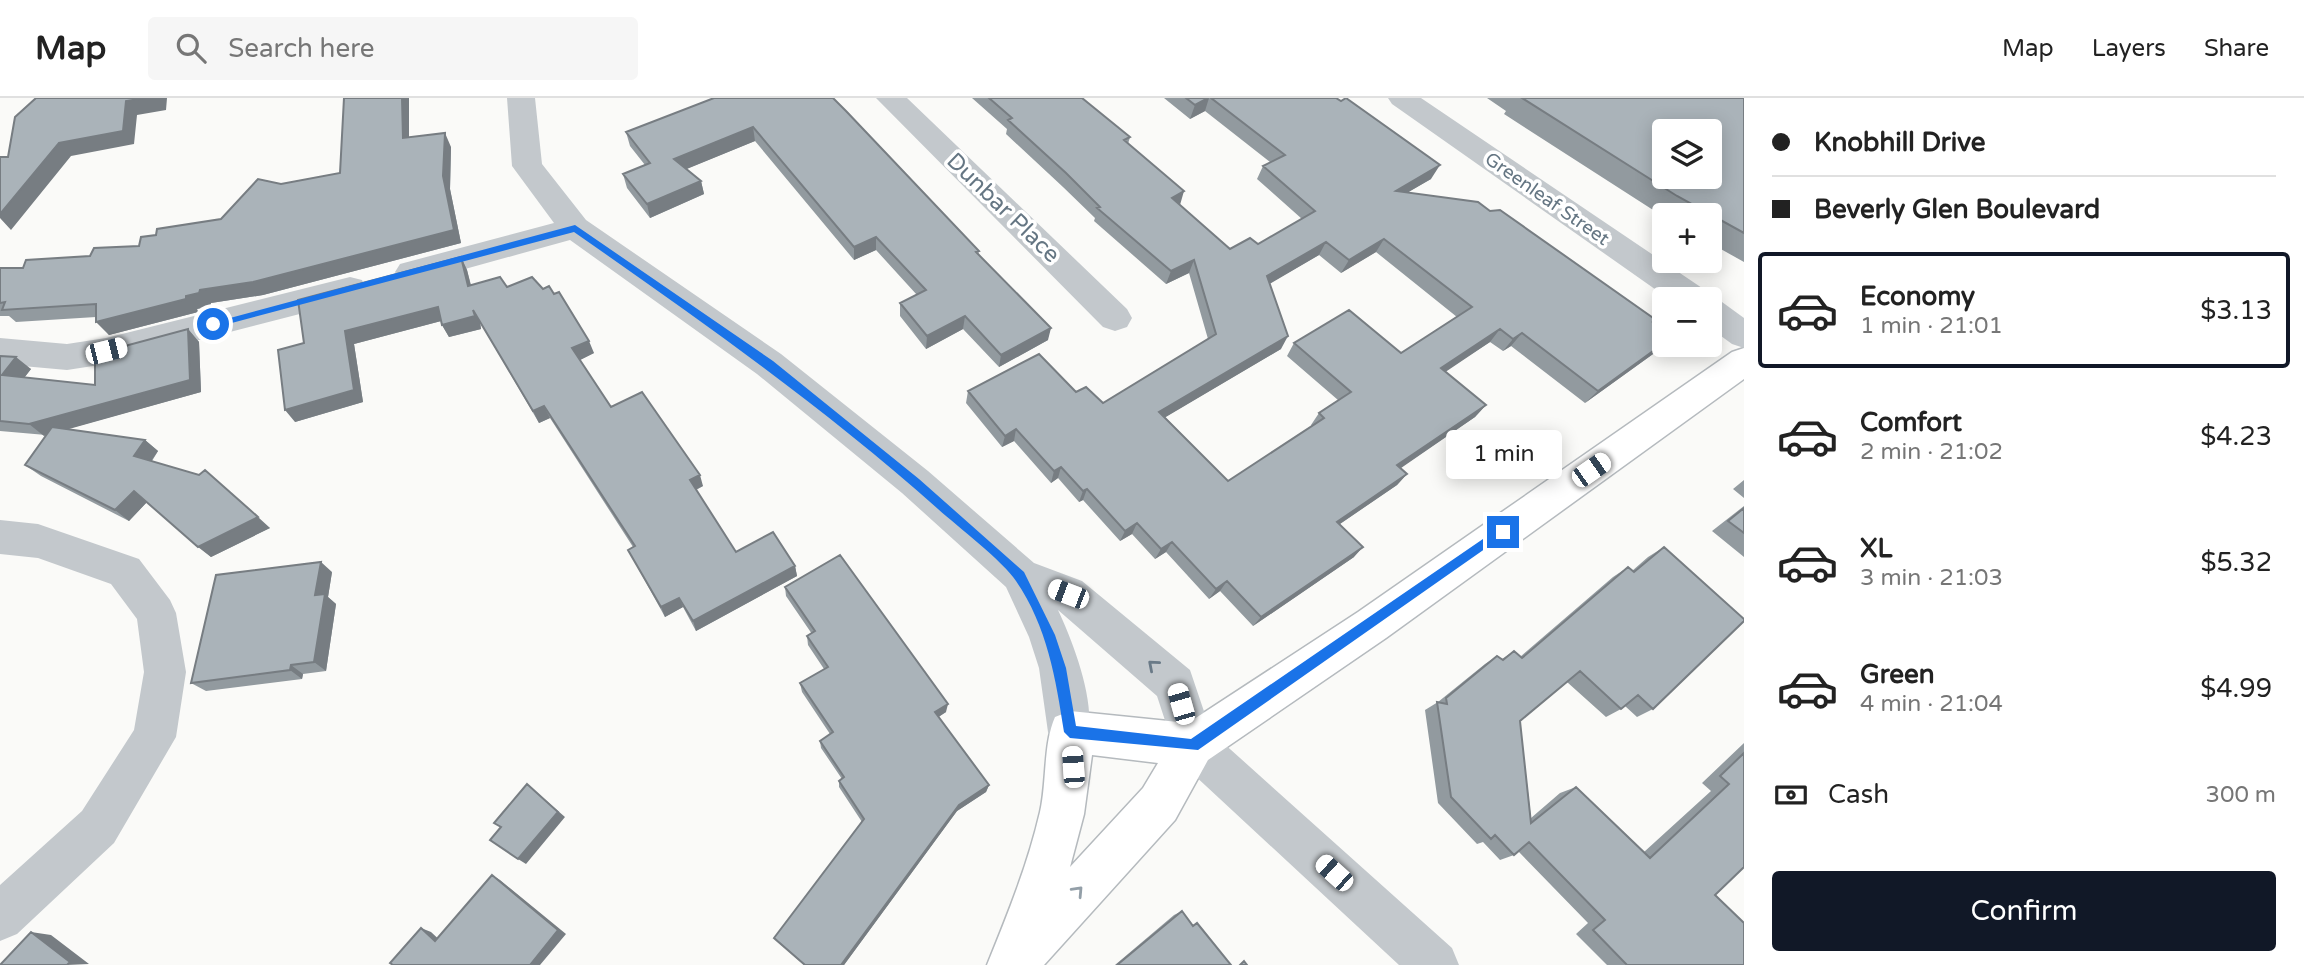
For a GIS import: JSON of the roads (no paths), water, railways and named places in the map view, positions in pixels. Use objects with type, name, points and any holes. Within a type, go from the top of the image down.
[{"type":"main road","points":[[1012,962],[1159,804],[1193,745],[1372,625],[1744,361]]},
{"type":"main road","points":[[1012,962],[1061,818],[1073,767],[1070,732],[1193,745]]},
{"type":"street","points":[[521,98],[527,166],[575,228],[769,364],[915,482],[1020,575],[1068,594],[1175,684],[1193,745],[1435,965]]},
{"type":"street","name":"Dunbar Place","points":[[890,98],[1115,318]]},
{"type":"street","name":"Greenleaf Street","points":[[1402,98],[1676,287]]},
{"type":"street","points":[[0,351],[67,357],[106,351],[575,228]]},
{"type":"street","points":[[1722,319],[1744,335]]},
{"type":"street","points":[[0,537],[38,541],[125,571],[156,613],[165,672],[154,737],[98,827],[0,917]]},
{"type":"street","points":[[1020,575],[1049,635],[1060,668],[1070,732]]}]
